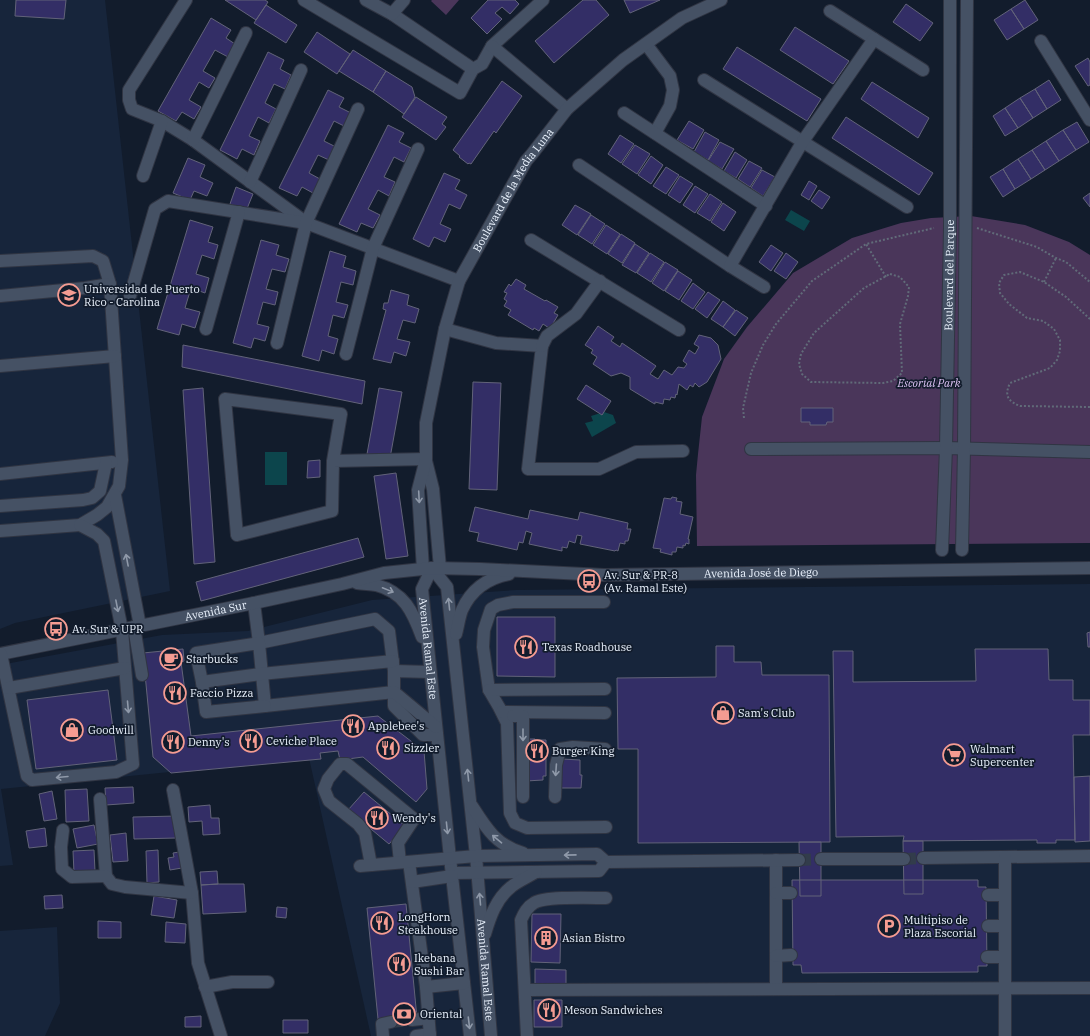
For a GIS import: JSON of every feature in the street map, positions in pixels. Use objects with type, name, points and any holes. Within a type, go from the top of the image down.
[{"type":"street","points":[[186,0],[129,90],[129,100],[132,108],[162,121],[193,140],[306,222]]},
{"type":"street","points":[[304,0],[460,93],[473,69],[482,64],[492,46],[543,0]]},
{"type":"street","points":[[366,0],[392,14],[473,69]]},
{"type":"street","points":[[392,14],[404,0]]},
{"type":"street","name":"Boulevard de la Media Luna","points":[[431,569],[433,490],[426,459],[426,423],[445,329],[459,281],[526,161],[567,110],[623,60],[682,18],[721,0]]},
{"type":"street","name":"Boulevard del Parque","points":[[942,550],[946,448],[950,228],[950,0]]},
{"type":"street","name":"Boulevard del Parque","points":[[962,550],[967,0]]},
{"type":"street","points":[[830,10],[923,70]]},
{"type":"street","points":[[193,140],[246,33]]},
{"type":"street","points":[[730,266],[803,141],[874,39]]},
{"type":"street","points":[[1041,41],[1090,120]]},
{"type":"street","points":[[646,44],[670,76],[673,90],[670,106],[654,133]]},
{"type":"street","points":[[492,46],[567,110]]},
{"type":"street","points":[[250,182],[301,70]]},
{"type":"street","points":[[704,80],[907,206]]},
{"type":"street","points":[[277,343],[306,222],[358,109]]},
{"type":"street","points":[[624,113],[766,206]]},
{"type":"street","points":[[143,176],[162,121]]},
{"type":"street","points":[[346,354],[374,248],[418,149]]},
{"type":"street","points":[[578,165],[764,287]]},
{"type":"street","points":[[130,296],[155,209],[168,201],[306,222],[459,281]]},
{"type":"street","points":[[206,329],[239,212]]},
{"type":"street","points":[[531,240],[679,330]]},
{"type":"street","points":[[0,261],[93,256],[103,261],[110,284],[122,460],[119,486],[115,495],[107,507],[80,525],[0,531]]},
{"type":"street","points":[[600,281],[576,314],[547,336],[542,346],[528,469],[599,469],[636,452],[683,451]]},
{"type":"street","points":[[0,296],[85,288],[110,284]]},
{"type":"street","points":[[445,329],[496,343],[542,346]]},
{"type":"street","points":[[0,366],[115,356]]},
{"type":"street","points":[[225,399],[341,414],[333,461],[332,511],[237,535],[225,399]]},
{"type":"street","points":[[752,449],[946,448],[1090,452]]},
{"type":"street","points":[[333,461],[426,459]]},
{"type":"street","name":"Boulevard de la Media Luna","points":[[426,459],[418,490],[431,569]]},
{"type":"street","points":[[0,474],[122,460]]},
{"type":"street","points":[[0,506],[84,500],[92,498],[100,491],[106,463]]},
{"type":"street","points":[[115,495],[131,578],[142,675]]},
{"type":"street","points":[[1,654],[28,776],[32,780],[116,772],[132,764],[122,630],[104,541],[97,534],[80,525]]},
{"type":"street","name":"Avenida José de Diego","points":[[431,569],[480,569],[604,575],[1090,568]]},
{"type":"street","name":"Avenida Sur","points":[[1,654],[254,603],[384,573],[431,569]]},
{"type":"street","name":"Avenida Ramal Este","points":[[470,1036],[436,731],[422,589],[431,569],[448,587],[476,856],[491,1036]]},
{"type":"street","points":[[453,643],[461,612],[467,600],[476,589],[499,576],[523,571]]},
{"type":"street","points":[[112,581],[131,578]]},
{"type":"street","points":[[350,582],[376,585],[395,593],[406,604],[416,621],[429,656]]},
{"type":"street","points":[[604,602],[513,602],[498,605],[491,609],[484,630],[483,647],[489,690],[507,724],[510,813],[515,823],[527,828],[606,827]]},
{"type":"street","points":[[254,603],[265,706]]},
{"type":"street","points":[[394,692],[206,712],[196,653],[259,643],[375,619],[389,632],[394,666],[394,692],[436,731]]},
{"type":"street","points":[[202,682],[262,674],[394,666],[430,672]]},
{"type":"street","points":[[9,688],[125,668]]},
{"type":"street","points":[[489,690],[605,689]]},
{"type":"street","points":[[503,714],[605,713]]},
{"type":"street","points":[[503,714],[523,716],[523,797]]},
{"type":"street","points":[[555,797],[556,765],[560,749],[573,747],[605,749]]},
{"type":"street","points":[[416,1036],[430,1035],[429,1018],[412,882],[405,862],[398,843],[414,819],[347,764],[340,764],[328,779],[324,789],[329,801],[358,824],[365,833],[366,865],[405,862],[476,856],[597,854],[606,862],[799,860]]},
{"type":"street","points":[[173,790],[192,893],[198,963],[221,1036]]},
{"type":"street","points":[[100,799],[106,876],[112,884],[125,887],[192,893]]},
{"type":"street","points":[[470,802],[489,832],[512,850],[532,855]]},
{"type":"street","points":[[63,830],[61,847],[62,869],[72,877],[106,876]]},
{"type":"street","points":[[923,858],[1090,856]]},
{"type":"street","points":[[1005,857],[1005,1036]]},
{"type":"street","points":[[821,860],[904,859]]},
{"type":"street","points":[[776,860],[776,989]]},
{"type":"street","points":[[412,882],[452,875],[477,873],[599,871],[606,862]]},
{"type":"street","points":[[483,939],[498,901],[511,886],[537,872]]},
{"type":"street","points":[[776,893],[791,893]]},
{"type":"street","points":[[988,895],[1005,895]]},
{"type":"street","points":[[527,1036],[521,920],[525,911],[535,902],[546,899],[606,898]]},
{"type":"street","points":[[988,926],[1005,926]]},
{"type":"street","points":[[776,956],[791,955]]},
{"type":"street","points":[[987,957],[1005,957]]},
{"type":"street","points":[[206,987],[232,982],[268,982]]},
{"type":"street","points":[[426,987],[464,983]]},
{"type":"street","points":[[525,990],[1090,988]]},
{"type":"street","points":[[412,1020],[429,1018]]},
{"type":"street","points":[[383,1036],[382,1024],[391,1022]]},
{"type":"path","points":[[966,226],[978,228],[1037,247],[1066,262],[1090,282]]},
{"type":"path","points":[[744,418],[743,408],[751,373],[763,345],[776,324],[812,282],[866,244],[934,228]]},
{"type":"path","points":[[866,244],[886,277]]},
{"type":"path","points":[[1044,282],[1056,258]]},
{"type":"path","points":[[1090,318],[1066,297],[1044,282],[1020,272],[1004,275],[1000,283],[1000,293],[1009,304],[1028,318],[1043,321],[1054,329],[1060,340],[1060,351],[1057,360],[1050,368],[1010,383],[1006,390],[1008,397],[1014,404],[1020,406],[1090,407]]},
{"type":"path","points":[[890,274],[900,277],[909,287],[900,324],[902,373],[893,381],[883,383],[811,382],[802,374],[799,364],[801,354],[814,333],[864,288],[886,277],[890,274]]},
{"type":"shaded area","name":"Universidad de Puerto Rico - Carolina","points":[[0,0],[105,0],[170,591],[15,623],[0,629]]},
{"type":"shaded area","points":[[791,210],[810,221],[804,231],[785,220]]},
{"type":"shaded area","points":[[604,412],[613,415],[616,423],[592,437],[585,423],[593,421],[591,416]]},
{"type":"shaded area","points":[[265,452],[287,452],[287,485],[265,485]]},
{"type":"shaded area","points":[[1090,584],[1090,1036],[371,1036],[309,758],[1,789],[13,865],[0,866],[0,665],[162,635],[248,631],[372,600],[517,590]]},
{"type":"shaded area","points":[[57,927],[60,1003],[45,1036],[0,1036],[0,931]]},
{"type":"green space","points":[[459,0],[446,15],[431,1]]},
{"type":"green space","name":"Escorial Park","points":[[971,216],[1025,225],[1069,242],[1090,255],[1090,543],[697,546],[696,475],[702,417],[724,359],[747,327],[793,273],[852,238],[901,223],[931,218]]},
{"type":"building","points":[[16,0],[66,0],[64,19],[15,16]]},
{"type":"building","points":[[225,0],[265,0],[268,2],[256,20]]},
{"type":"building","points":[[488,0],[515,0],[519,4],[510,14],[502,7],[495,13],[502,19],[487,34],[471,18]]},
{"type":"building","points":[[583,0],[596,0],[609,15],[554,63],[535,41]]},
{"type":"building","points":[[624,0],[660,0],[630,13]]},
{"type":"building","points":[[1025,0],[1038,20],[1024,29],[1011,9]]},
{"type":"building","points":[[906,4],[933,23],[920,41],[893,22]]},
{"type":"building","points":[[266,5],[297,25],[286,43],[254,23]]},
{"type":"building","points":[[1011,9],[1024,29],[1007,40],[994,20]]},
{"type":"building","points":[[211,18],[231,30],[226,38],[235,44],[228,57],[215,50],[203,71],[215,78],[209,88],[199,82],[189,100],[201,107],[194,119],[182,112],[176,121],[158,111]]},
{"type":"building","points":[[795,27],[849,61],[833,84],[780,50]]},
{"type":"building","points":[[317,32],[350,54],[337,74],[304,52]]},
{"type":"building","points":[[737,47],[821,99],[807,121],[723,69]]},
{"type":"building","points":[[353,50],[386,71],[373,92],[339,71]]},
{"type":"building","points":[[268,52],[284,60],[280,69],[291,75],[285,89],[274,84],[265,103],[276,109],[269,123],[258,117],[249,136],[260,141],[254,155],[242,149],[237,159],[220,150]]},
{"type":"building","points":[[1088,58],[1090,62],[1090,85],[1088,86],[1075,66]]},
{"type":"building","points":[[386,71],[412,87],[415,97],[404,114],[373,92]]},
{"type":"building","points":[[1049,80],[1061,100],[1047,109],[1035,89]]},
{"type":"building","points":[[502,81],[522,96],[496,133],[494,131],[471,164],[468,164],[453,150]]},
{"type":"building","points":[[872,82],[929,118],[918,138],[861,99]]},
{"type":"building","points":[[1035,89],[1047,109],[1033,118],[1020,98]]},
{"type":"building","points":[[328,90],[344,98],[339,107],[351,113],[344,126],[334,121],[324,141],[336,147],[329,160],[318,155],[309,173],[320,179],[313,193],[302,187],[297,196],[279,188]]},
{"type":"building","points":[[416,97],[447,117],[442,124],[446,127],[436,140],[402,117]]},
{"type":"building","points":[[1020,98],[1033,118],[1018,128],[1005,108]]},
{"type":"building","points":[[1005,108],[1018,128],[1005,136],[993,116]]},
{"type":"building","points":[[846,117],[933,173],[919,195],[832,138]]},
{"type":"building","points":[[689,121],[704,130],[693,149],[677,140]]},
{"type":"building","points":[[1077,122],[1089,142],[1076,150],[1063,130]]},
{"type":"building","points":[[388,125],[404,133],[399,142],[411,148],[404,162],[394,157],[384,177],[395,182],[389,196],[378,190],[368,209],[380,215],[373,228],[361,223],[357,232],[339,224]]},
{"type":"building","points":[[1063,130],[1076,150],[1059,161],[1046,141]]},
{"type":"building","points":[[705,132],[719,140],[708,160],[694,152]]},
{"type":"building","points":[[620,135],[634,144],[621,163],[608,154]]},
{"type":"building","points":[[1046,141],[1059,161],[1045,170],[1032,150]]},
{"type":"building","points":[[720,142],[734,149],[722,169],[708,161]]},
{"type":"building","points":[[635,145],[650,154],[637,174],[622,164]]},
{"type":"building","points":[[1032,150],[1045,170],[1031,179],[1018,159]]},
{"type":"building","points":[[735,152],[747,160],[736,178],[724,171]]},
{"type":"building","points":[[651,156],[663,165],[651,184],[638,175]]},
{"type":"building","points":[[188,158],[205,165],[200,177],[213,183],[207,196],[194,191],[190,200],[173,193]]},
{"type":"building","points":[[1018,159],[1031,179],[1015,189],[1003,169]]},
{"type":"building","points":[[749,161],[762,168],[750,187],[738,179]]},
{"type":"building","points":[[666,167],[679,175],[666,194],[653,186]]},
{"type":"building","points":[[1003,169],[1015,189],[1003,197],[990,177]]},
{"type":"building","points":[[762,170],[775,177],[763,196],[751,188]]},
{"type":"building","points":[[444,173],[460,180],[455,189],[467,195],[460,209],[449,204],[440,224],[451,229],[445,242],[434,237],[429,247],[413,239]]},
{"type":"building","points":[[680,176],[693,184],[680,203],[668,195]]},
{"type":"building","points":[[809,181],[817,186],[809,200],[801,195]]},
{"type":"building","points":[[695,186],[708,194],[695,213],[683,205]]},
{"type":"building","points":[[236,187],[253,194],[246,211],[230,204]]},
{"type":"building","points":[[819,190],[830,197],[822,209],[811,201]]},
{"type":"building","points":[[1090,193],[1090,207],[1083,198]]},
{"type":"building","points":[[710,194],[722,202],[710,221],[697,213]]},
{"type":"building","points":[[723,203],[736,212],[724,231],[711,222]]},
{"type":"building","points":[[575,205],[591,214],[577,235],[562,225]]},
{"type":"building","points":[[591,215],[605,224],[592,244],[578,235]]},
{"type":"building","points":[[190,220],[213,227],[208,242],[218,245],[214,259],[202,255],[196,274],[209,278],[205,293],[191,288],[185,308],[200,312],[195,328],[182,324],[179,335],[157,329]]},
{"type":"building","points":[[606,225],[620,234],[607,254],[593,245]]},
{"type":"building","points":[[621,234],[635,243],[622,263],[608,254]]},
{"type":"building","points":[[261,240],[279,245],[276,255],[289,259],[285,272],[272,269],[266,289],[278,292],[275,305],[263,302],[257,324],[269,327],[265,341],[254,338],[251,348],[233,343]]},
{"type":"building","points":[[635,244],[649,253],[636,273],[622,265]]},
{"type":"building","points":[[771,245],[783,253],[771,271],[759,262]]},
{"type":"building","points":[[330,251],[346,256],[343,267],[356,271],[353,285],[341,282],[336,302],[348,305],[344,318],[333,315],[328,336],[338,339],[334,354],[322,350],[319,361],[302,356]]},
{"type":"building","points":[[650,253],[664,262],[651,282],[637,273]]},
{"type":"building","points":[[786,253],[798,262],[786,279],[774,271]]},
{"type":"building","points":[[665,262],[678,270],[664,291],[652,283]]},
{"type":"building","points":[[678,271],[692,280],[679,300],[665,291]]},
{"type":"building","points":[[516,279],[526,285],[524,289],[558,307],[554,313],[558,315],[551,327],[550,326],[549,328],[543,324],[539,331],[534,328],[533,330],[508,315],[511,310],[504,306],[507,301],[504,299],[507,293],[504,292],[509,284],[511,286]]},
{"type":"building","points":[[693,283],[705,292],[693,309],[681,301]]},
{"type":"building","points":[[391,290],[409,295],[407,305],[419,309],[415,323],[403,320],[397,339],[410,342],[406,356],[394,352],[391,363],[373,359],[386,310],[383,309],[384,303],[388,303]]},
{"type":"building","points":[[708,292],[720,300],[707,318],[695,309]]},
{"type":"building","points":[[723,301],[735,310],[723,327],[711,319]]},
{"type":"building","points":[[736,310],[748,318],[735,336],[723,327]]},
{"type":"building","points":[[598,326],[614,337],[611,341],[620,347],[622,343],[656,366],[650,374],[658,379],[664,370],[672,375],[678,367],[684,368],[687,364],[683,361],[689,350],[695,354],[699,347],[694,344],[699,335],[711,338],[718,345],[721,359],[707,382],[699,387],[695,383],[693,387],[690,385],[687,390],[679,384],[675,398],[671,397],[670,400],[664,399],[663,404],[655,402],[655,404],[630,389],[630,377],[621,373],[611,376],[593,364],[597,357],[591,353],[593,350],[585,345]]},
{"type":"building","points":[[183,345],[365,381],[362,404],[182,367]]},
{"type":"building","points":[[473,382],[501,383],[497,490],[469,489]]},
{"type":"building","points":[[586,385],[611,401],[602,415],[577,399]]},
{"type":"building","points":[[203,388],[215,562],[194,564],[183,390]]},
{"type":"building","points":[[379,388],[402,392],[390,458],[367,454]]},
{"type":"building","points":[[801,408],[833,408],[833,422],[827,422],[826,425],[810,425],[810,422],[801,422]]},
{"type":"building","points":[[320,460],[320,477],[307,478],[308,461]]},
{"type":"building","points":[[396,473],[408,556],[386,559],[374,476]]},
{"type":"building","points":[[672,497],[677,498],[676,501],[682,502],[680,514],[693,517],[688,539],[689,544],[686,543],[685,546],[683,545],[683,548],[677,547],[676,552],[672,552],[672,555],[660,552],[661,549],[653,548],[664,498],[671,499]]},
{"type":"building","points":[[475,507],[528,519],[530,510],[578,520],[580,512],[628,523],[627,529],[631,529],[628,541],[625,541],[625,544],[620,543],[618,551],[580,544],[582,536],[577,535],[575,543],[569,541],[567,548],[562,547],[562,551],[529,544],[532,533],[526,531],[523,543],[519,542],[517,550],[477,541],[479,533],[469,531]]},
{"type":"building","points":[[358,538],[364,557],[201,601],[196,582]]},
{"type":"building","name":"Texas Roadhouse","points":[[497,617],[555,617],[555,677],[497,676]]},
{"type":"building","points":[[1090,632],[1090,647],[1088,647],[1087,633]]},
{"type":"building","name":"Sam's Club","points":[[716,646],[734,646],[734,662],[761,662],[762,675],[829,675],[830,842],[638,843],[638,749],[618,749],[617,678],[716,677]]},
{"type":"building","points":[[183,649],[184,661],[181,662],[191,736],[378,716],[424,751],[427,789],[416,802],[363,757],[340,760],[338,751],[320,753],[321,759],[171,773],[153,757],[143,653]]},
{"type":"building","name":"Walmart Supercenter","points":[[975,649],[1048,649],[1049,680],[1073,680],[1073,700],[1090,700],[1090,735],[1073,735],[1075,840],[1056,840],[1056,843],[1037,843],[1037,840],[903,841],[904,836],[836,837],[833,651],[853,651],[853,682],[976,681]]},
{"type":"building","name":"Goodwill","points":[[108,690],[117,760],[36,769],[27,700]]},
{"type":"building","name":"Burger King","points":[[528,739],[546,740],[546,776],[543,776],[543,780],[526,781]]},
{"type":"building","points":[[562,759],[580,760],[580,775],[582,775],[581,788],[558,788]]},
{"type":"building","points":[[1090,776],[1090,841],[1075,842],[1074,777]]},
{"type":"building","points":[[133,787],[134,803],[106,805],[105,788]]},
{"type":"building","points":[[87,789],[89,821],[66,822],[65,790]]},
{"type":"building","points":[[52,791],[57,819],[44,821],[39,794]]},
{"type":"building","name":"Wendy's","points":[[364,792],[405,826],[389,844],[348,810]]},
{"type":"building","points":[[210,805],[211,818],[219,818],[220,834],[203,835],[202,821],[189,822],[188,807]]},
{"type":"building","points":[[177,816],[177,838],[134,839],[133,817]]},
{"type":"building","points":[[94,825],[98,844],[77,848],[73,829]]},
{"type":"building","points":[[45,828],[47,846],[29,848],[26,831]]},
{"type":"building","points":[[126,833],[128,861],[113,862],[110,835]]},
{"type":"building","points":[[903,841],[923,841],[923,894],[904,894]]},
{"type":"building","points":[[799,842],[821,842],[821,896],[800,896]]},
{"type":"building","points":[[94,850],[95,871],[74,873],[73,851]]},
{"type":"building","points":[[158,850],[159,882],[147,883],[146,851]]},
{"type":"building","points":[[179,852],[182,868],[170,870],[168,858],[174,857],[173,853]]},
{"type":"building","points":[[217,871],[218,884],[201,885],[200,872]]},
{"type":"building","name":"Multipiso de Plaza Escorial","points":[[792,880],[978,880],[978,887],[986,887],[987,966],[978,966],[978,972],[802,973],[801,965],[793,965]]},
{"type":"building","points":[[244,884],[246,912],[203,914],[201,885]]},
{"type":"building","points":[[62,895],[63,908],[45,909],[44,896]]},
{"type":"building","points":[[154,896],[177,900],[174,918],[151,915]]},
{"type":"building","points":[[406,904],[417,1018],[412,1024],[392,1026],[391,1018],[378,1019],[367,908]]},
{"type":"building","points":[[277,907],[287,908],[286,918],[276,917]]},
{"type":"building","name":"Asian Bistro","points":[[532,914],[561,914],[560,963],[531,962]]},
{"type":"building","points":[[98,921],[121,922],[121,938],[98,938]]},
{"type":"building","points":[[166,922],[186,924],[185,943],[165,942]]},
{"type":"building","points":[[535,969],[566,970],[566,988],[535,987]]},
{"type":"building","points":[[534,1000],[562,1000],[562,1027],[534,1027]]},
{"type":"building","points":[[201,1016],[201,1027],[185,1027],[185,1017]]},
{"type":"building","points":[[283,1020],[308,1020],[308,1033],[283,1033]]},
{"type":"tunnel","points":[[904,859],[923,858]]},
{"type":"tunnel","points":[[799,860],[821,859]]},
{"type":"tunnel","points":[[391,1022],[412,1020]]},
{"type":"place","name":"Universidad de Puerto Rico - Carolina","points":[[69,295]]},
{"type":"place","name":"Av. Sur & PR-8 (Av. Ramal Este)","points":[[589,581]]},
{"type":"place","name":"Av. Sur & UPR","points":[[56,629]]},
{"type":"place","name":"Texas Roadhouse","points":[[526,647]]},
{"type":"place","name":"Starbucks","points":[[171,659]]},
{"type":"place","name":"Faccio Pizza","points":[[175,693]]},
{"type":"place","name":"Sam's Club","points":[[723,713]]},
{"type":"place","name":"Applebee's","points":[[353,726]]},
{"type":"place","name":"Goodwill","points":[[72,730]]},
{"type":"place","name":"Ceviche Place","points":[[251,741]]},
{"type":"place","name":"Denny's","points":[[173,742]]},
{"type":"place","name":"Sizzler","points":[[388,748]]},
{"type":"place","name":"Burger King","points":[[537,751]]},
{"type":"place","name":"Walmart Supercenter","points":[[954,755]]},
{"type":"place","name":"Wendy's","points":[[377,818]]},
{"type":"place","name":"LongHorn Steakhouse","points":[[382,923]]},
{"type":"place","name":"Multipiso de Plaza Escorial","points":[[889,926]]},
{"type":"place","name":"Asian Bistro","points":[[546,938]]},
{"type":"place","name":"Ikebana Sushi Bar","points":[[399,964]]},
{"type":"place","name":"Meson Sandwiches","points":[[549,1010]]},
{"type":"place","name":"Oriental","points":[[404,1014]]}]
